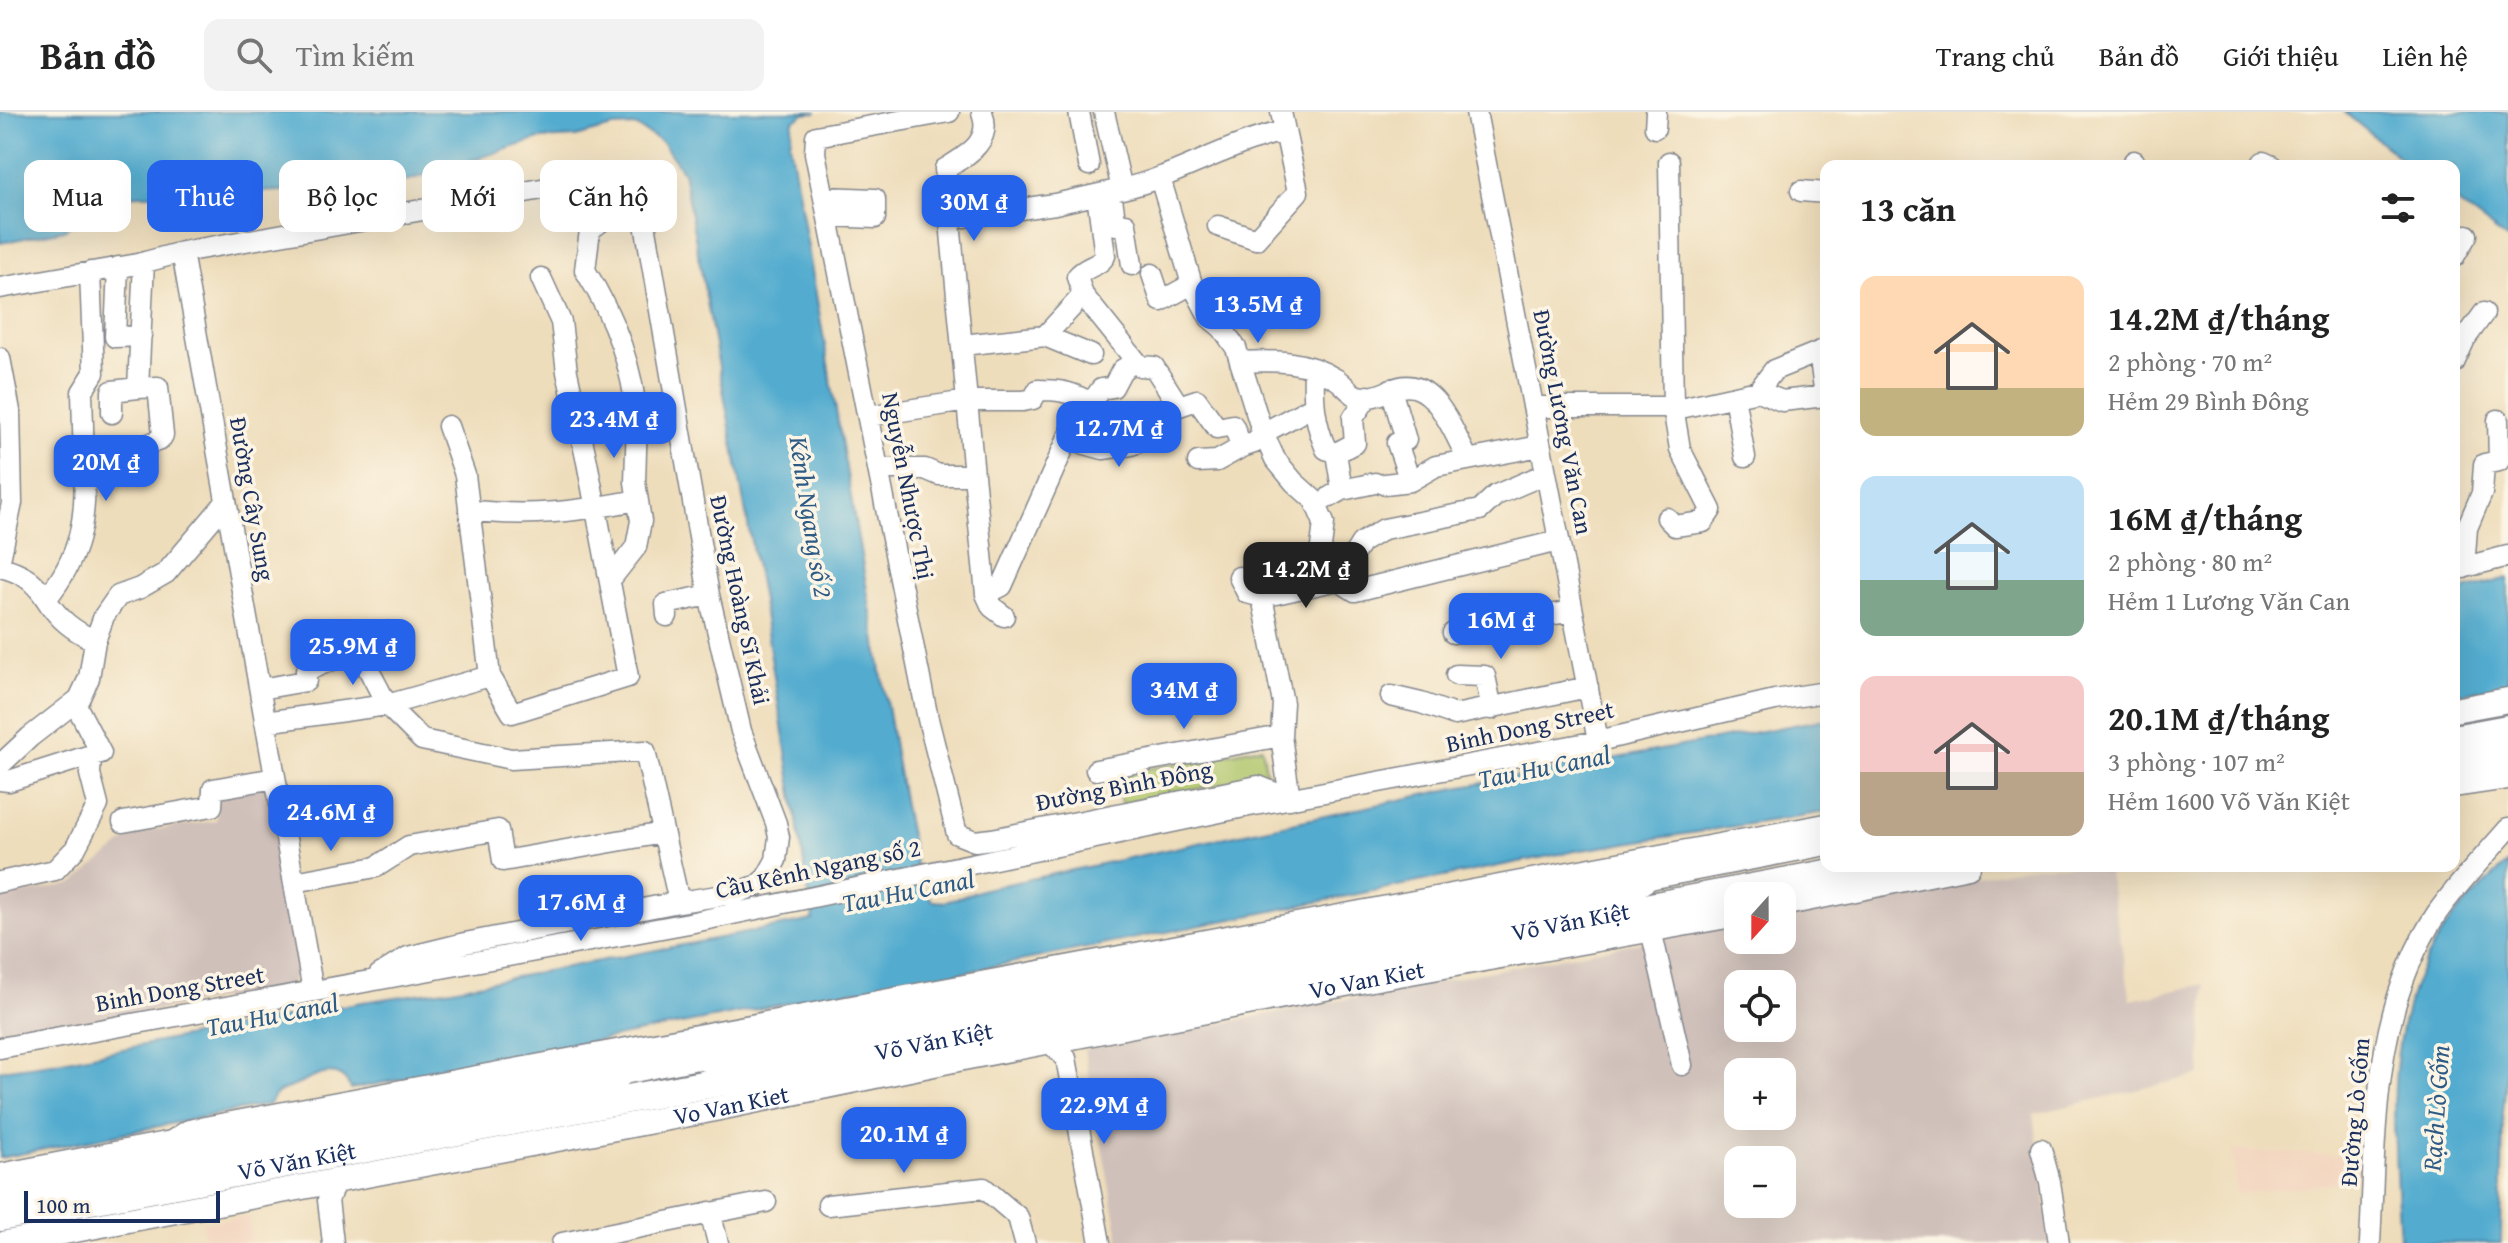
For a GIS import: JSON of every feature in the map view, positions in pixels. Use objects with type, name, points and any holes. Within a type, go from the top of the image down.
[{"type":"highway","points":[[2460,722],[2508,714]]},
{"type":"highway","points":[[2460,738],[2508,729]]},
{"type":"highway","points":[[2460,763],[2508,754]]},
{"type":"highway","name":"Võ Văn Kiệt","points":[[0,1193],[614,1077],[623,1070],[697,1055],[712,1058],[1635,884],[1649,875],[1820,838]]},
{"type":"highway","name":"Võ Văn Kiệt","points":[[0,1217],[1837,872]]},
{"type":"main road","points":[[2460,709],[2508,700]]},
{"type":"main road","points":[[2460,784],[2508,777]]},
{"type":"main road","name":"Võ Văn Kiệt","points":[[172,1143],[189,1132],[1820,838]]},
{"type":"main road","points":[[1796,901],[1939,872]]},
{"type":"main road","name":"Vo Van Kiet","points":[[6,1243],[324,1188],[700,1112],[1057,1050],[1078,1036],[1724,917]]},
{"type":"main road","name":"Võ Văn Kiệt","points":[[0,1176],[172,1143],[192,1145],[612,1067],[623,1070]]},
{"type":"street","name":"Nguyễn Nhược Thị","points":[[949,112],[816,136],[815,153],[928,719],[957,834],[966,838]]},
{"type":"street","points":[[982,112],[986,124],[981,141],[945,169],[986,594],[992,607],[1004,616]]},
{"type":"street","points":[[1079,112],[1089,165]]},
{"type":"street","points":[[1104,112],[1110,192],[1116,225],[1126,224],[1132,265]]},
{"type":"street","name":"Đường Lương Văn Can","points":[[1476,112],[1598,741]]},
{"type":"street","points":[[950,219],[1055,204],[1160,178],[1256,137],[1283,121],[1298,192],[1256,239],[1218,226]]},
{"type":"street","points":[[1667,518],[1675,526],[1703,522],[1711,510],[1680,449],[1673,407],[1669,162]]},
{"type":"street","points":[[1160,178],[1192,284],[1210,318],[1222,328],[1236,348],[1263,433],[1275,459],[1316,504],[1324,523],[1321,547],[1334,581]]},
{"type":"street","points":[[0,288],[144,262],[182,252],[540,189]]},
{"type":"street","points":[[1801,191],[1820,193]]},
{"type":"street","points":[[1110,192],[1105,256],[1102,262],[1082,271],[1077,277],[1083,295],[1138,364]]},
{"type":"street","points":[[590,232],[585,270],[606,304],[635,389],[637,420],[635,482],[641,521],[636,547],[610,580]]},
{"type":"street","name":"Đường Hoàng Sĩ Khải","points":[[646,232],[709,595],[741,731],[776,823],[778,851],[766,878]]},
{"type":"street","points":[[2460,247],[2467,235]]},
{"type":"street","name":"Đường Cây Sung","points":[[182,252],[313,991]]},
{"type":"street","points":[[138,388],[144,262]]},
{"type":"street","points":[[118,267],[115,337],[141,336]]},
{"type":"street","points":[[46,599],[62,580],[74,558],[86,483],[82,392],[94,373],[90,272]]},
{"type":"street","points":[[1152,274],[1161,301],[1192,284]]},
{"type":"street","points":[[448,426],[465,475],[490,676],[512,713],[628,677],[567,372],[561,322],[541,278]]},
{"type":"street","points":[[1045,336],[1083,295]]},
{"type":"street","points":[[2460,350],[2484,313]]},
{"type":"street","points":[[962,345],[1045,336],[1091,355]]},
{"type":"street","points":[[1758,391],[1774,370],[1820,352]]},
{"type":"street","points":[[0,358],[10,411],[6,493],[9,524],[0,560]]},
{"type":"street","points":[[1240,362],[1279,359],[1299,362],[1336,379],[1356,395],[1376,397],[1406,384],[1415,385],[1433,397],[1468,459]]},
{"type":"street","points":[[868,416],[967,401],[1023,401],[1033,399],[1038,390],[1054,390],[1072,393],[1085,400],[1094,399],[1101,389],[1113,387],[1122,370],[1138,364],[1154,367],[1179,406],[1197,400],[1217,428],[1233,425],[1242,447]]},
{"type":"street","points":[[1314,369],[1312,407],[1326,449],[1336,453],[1355,443],[1353,418],[1368,396]]},
{"type":"street","points":[[84,463],[105,464],[128,459],[146,444],[160,440],[163,435],[158,387],[112,391],[112,413]]},
{"type":"street","points":[[1391,389],[1406,440],[1397,443],[1410,481]]},
{"type":"street","points":[[1533,407],[1685,407],[1758,391],[1782,401],[1820,397]]},
{"type":"street","points":[[1734,396],[1745,457]]},
{"type":"street","points":[[986,594],[1002,586],[1085,400]]},
{"type":"street","points":[[1198,462],[1217,461],[1254,443],[1263,433],[1312,407]]},
{"type":"street","points":[[637,420],[678,416]]},
{"type":"street","points":[[2460,564],[2467,528],[2482,493],[2484,464],[2499,461],[2498,420]]},
{"type":"street","points":[[1067,439],[1103,449],[1131,445],[1167,431]]},
{"type":"street","points":[[1316,504],[1342,490],[1410,481],[1436,466],[1540,446]]},
{"type":"street","points":[[1336,453],[1342,490]]},
{"type":"street","points":[[879,469],[925,469],[939,475],[974,475]]},
{"type":"street","points":[[1334,581],[1361,543],[1384,529],[1480,510],[1496,495],[1545,474]]},
{"type":"street","points":[[469,510],[509,516],[596,508],[637,500]]},
{"type":"street","points":[[0,765],[79,699],[89,678],[95,641],[104,616],[118,596],[166,573],[226,502]]},
{"type":"street","points":[[1239,577],[1247,593],[1262,597],[1334,581],[1355,591],[1558,541]]},
{"type":"street","points":[[2460,569],[2508,556]]},
{"type":"street","points":[[0,567],[20,571],[39,588],[55,614],[70,628],[95,641]]},
{"type":"street","points":[[667,616],[666,604],[709,595]]},
{"type":"street","points":[[1262,597],[1283,703],[1281,736],[1290,799]]},
{"type":"street","points":[[1453,633],[1572,611]]},
{"type":"street","points":[[387,632],[356,643],[387,705],[422,740],[511,759],[645,751],[679,902]]},
{"type":"street","points":[[260,689],[306,681],[306,671],[358,649]]},
{"type":"street","points":[[1456,675],[1485,676],[1492,709]]},
{"type":"street","points":[[265,722],[387,705],[490,676]]},
{"type":"street","points":[[1391,696],[1455,715],[1588,687]]},
{"type":"street","name":"Binh Dong Street","points":[[1244,807],[1598,741],[1775,700],[1820,693]]},
{"type":"street","points":[[0,780],[9,781],[101,753],[75,703]]},
{"type":"street","points":[[1096,770],[1281,736]]},
{"type":"street","points":[[0,882],[55,870],[75,849],[98,805],[90,774],[91,755]]},
{"type":"street","points":[[123,822],[212,806],[213,789],[275,778]]},
{"type":"street","name":"Đường Bình Đông","points":[[966,838],[975,841],[992,839],[1258,786],[1290,799]]},
{"type":"street","name":"Cầu Kênh Ngang số 2","points":[[402,975],[689,923],[1244,807]]},
{"type":"street","name":"Đường Lò Gốm","points":[[2370,1243],[2381,1060],[2396,1001],[2419,945],[2437,913],[2508,829]]},
{"type":"street","points":[[294,882],[376,867],[409,846],[498,830],[503,861],[663,833]]},
{"type":"street","name":"Binh Dong Street","points":[[370,981],[408,957],[465,943],[737,893],[758,885],[766,878]]},
{"type":"street","points":[[1651,930],[1682,1065]]},
{"type":"street","name":"Binh Dong Street","points":[[0,1048],[402,975]]},
{"type":"street","points":[[1057,1050],[1100,1243]]},
{"type":"street","points":[[2041,1149],[2050,1182],[2059,1243]]},
{"type":"street","points":[[324,1188],[333,1243]]},
{"type":"street","points":[[828,1205],[984,1188],[1018,1217],[1025,1243]]},
{"type":"street","points":[[562,1243],[610,1233],[666,1233],[710,1212],[766,1202]]},
{"type":"street","points":[[710,1212],[718,1243]]},
{"type":"shaded area","points":[[266,785],[298,972],[288,987],[0,1038],[0,898],[72,884],[137,832],[216,821],[218,792]]},
{"type":"shaded area","points":[[2005,872],[2108,872],[2131,1000],[2205,984],[2200,1075],[2034,1114],[2050,1243],[1120,1243],[1084,1050],[1724,926],[1724,954],[1796,954],[1796,912]]},
{"type":"shaded area","points":[[2232,1150],[2370,1157],[2368,1180],[2236,1194]]},
{"type":"shaded area","points":[[249,1217],[251,1243],[204,1243],[203,1222]]},
{"type":"green space","points":[[1262,747],[1267,776],[1121,804],[1115,775]]},
{"type":"water","points":[[0,112],[817,112],[804,114],[793,121],[790,143],[905,811],[921,888],[933,901],[945,902],[984,889],[1446,790],[1820,720],[1820,813],[1575,851],[879,989],[850,991],[351,1089],[341,1076],[322,1074],[282,1090],[269,1104],[0,1158],[0,1070],[52,1063],[362,1002],[452,989],[813,920],[761,595],[683,172],[662,142],[635,126],[612,127],[576,137],[539,139],[473,160],[422,160],[422,176],[406,181],[406,160],[279,160],[279,191],[263,192],[263,160],[147,160],[147,195],[131,195],[131,160],[24,160],[24,232],[54,232],[0,243]]},
{"type":"water","points":[[2344,112],[2508,112],[2508,240],[2460,204],[2460,160],[2403,160]]},
{"type":"water","points":[[2508,578],[2508,685],[2460,694],[2460,591]]},
{"type":"water","name":"Rạch Lò Gốm","points":[[2508,863],[2508,1061],[2503,1113],[2501,1243],[2400,1243],[2394,1116],[2401,1034],[2411,994],[2428,956],[2452,919]]},
{"type":"water label","name":"Kênh Ngang số 2","points":[[811,517]]},
{"type":"water label","name":"Tau Hu Canal","points":[[1544,767]]},
{"type":"water label","name":"Tau Hu Canal","points":[[908,891]]},
{"type":"water label","name":"Tau Hu Canal","points":[[272,1015]]}]
